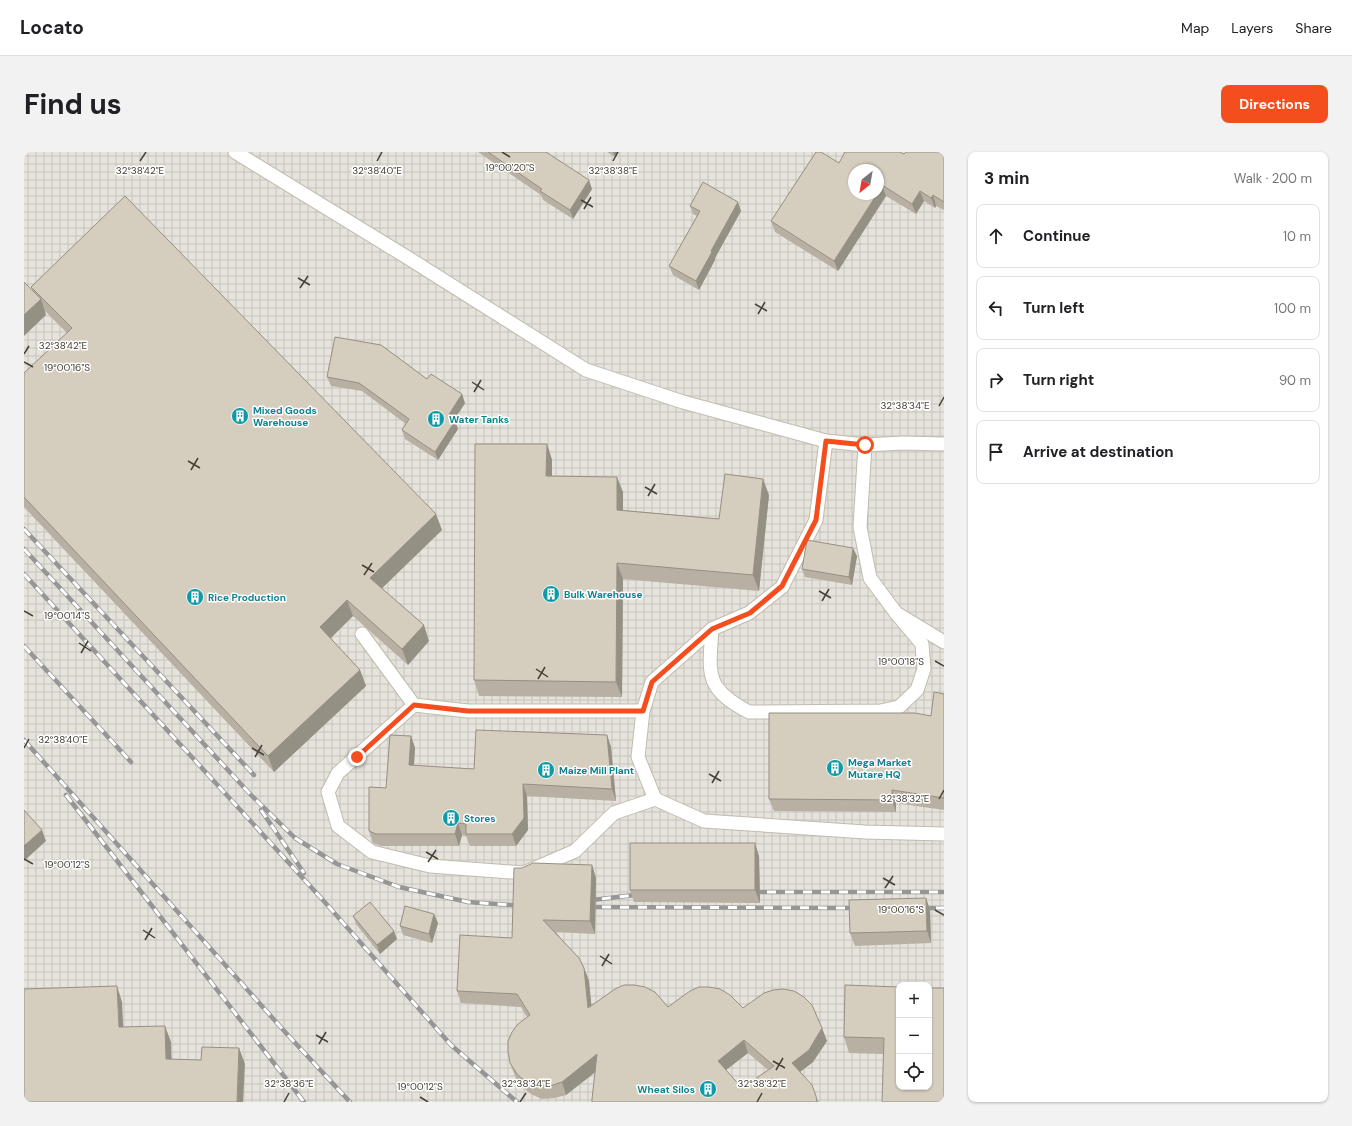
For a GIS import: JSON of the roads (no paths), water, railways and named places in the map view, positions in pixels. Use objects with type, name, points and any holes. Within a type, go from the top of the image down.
[{"type":"lane","points":[[235,152],[405,256],[586,370],[683,402],[826,441],[865,445],[903,443],[944,444]]},
{"type":"lane","points":[[655,799],[638,757],[643,711],[652,682],[712,629],[750,613],[782,586],[816,520],[826,441]]},
{"type":"lane","points":[[712,629],[711,675],[716,688],[731,703],[749,712],[880,712],[899,707],[917,690],[924,669],[922,644],[896,613],[870,578],[860,527],[865,445]]},
{"type":"lane","points":[[896,613],[944,642]]},
{"type":"lane","points":[[362,634],[414,705],[468,711],[643,711]]},
{"type":"lane","points":[[414,705],[338,773],[328,792],[338,826],[372,852],[430,866],[524,873],[576,852],[614,813],[655,799],[704,821],[865,832],[944,834]]},
{"type":"railway","points":[[24,529],[254,775]]},
{"type":"railway","points":[[24,549],[251,795],[295,838],[337,864],[399,887],[468,902],[524,906]]},
{"type":"railway","points":[[24,574],[322,899],[451,1045],[517,1102]]},
{"type":"railway","points":[[24,646],[131,762]]},
{"type":"railway","points":[[24,740],[286,1033],[350,1102]]},
{"type":"railway","points":[[66,795],[304,1102]]},
{"type":"railway","points":[[261,810],[304,873]]},
{"type":"railway","points":[[749,892],[944,892]]},
{"type":"railway","points":[[584,901],[643,894]]},
{"type":"railway","points":[[584,907],[860,908]]},
{"type":"railway","points":[[918,908],[944,908]]},
{"type":"place","name":"Mixed Goods Warehouse","points":[[240,416]]},
{"type":"place","name":"Water Tanks","points":[[436,419]]},
{"type":"place","name":"Bulk Warehouse","points":[[551,594]]},
{"type":"place","name":"Rice Production","points":[[195,597]]},
{"type":"place","name":"Mega Market Mutare HQ","points":[[835,768]]},
{"type":"place","name":"Maize Mill Plant","points":[[546,770]]},
{"type":"place","name":"Stores","points":[[451,818]]},
{"type":"place","name":"Wheat Silos","points":[[708,1089]]}]
